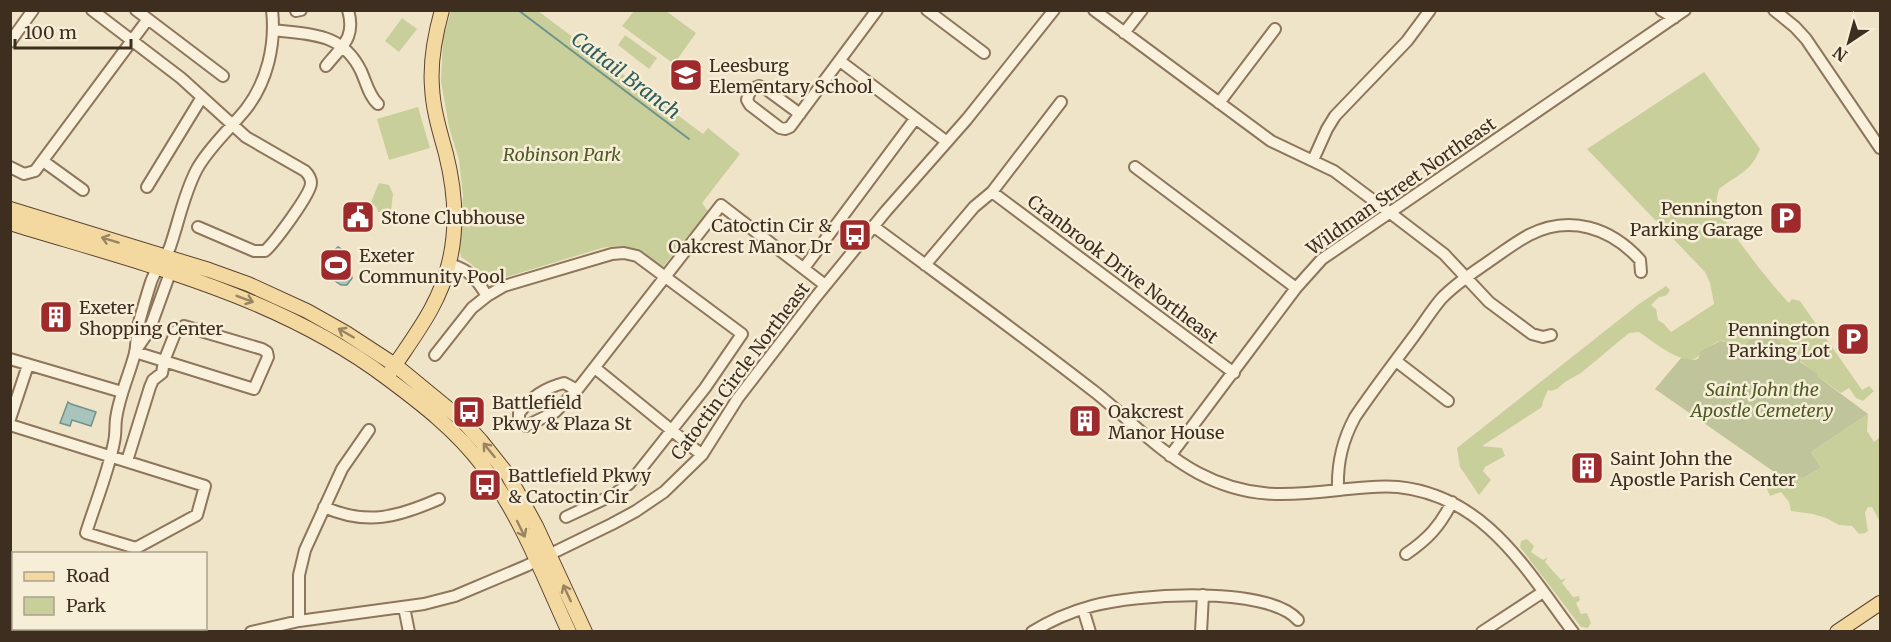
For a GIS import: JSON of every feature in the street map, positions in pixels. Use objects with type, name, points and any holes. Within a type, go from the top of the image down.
[{"type":"main road","points":[[387,378],[435,302],[449,264],[453,243],[453,190],[436,120],[432,86],[432,58],[442,10]]},
{"type":"main road","points":[[10,209],[210,270],[276,297],[346,333],[395,365],[462,420],[482,441],[517,490],[569,632]]},
{"type":"main road","points":[[10,223],[164,271],[251,302],[295,321],[387,378],[430,411],[471,452],[496,484],[543,558],[585,632]]},
{"type":"main road","points":[[1839,631],[1881,603]]},
{"type":"street","points":[[92,10],[181,78],[246,137],[305,171],[309,176],[310,187],[289,222],[265,251],[254,251],[198,227]]},
{"type":"street","points":[[136,10],[223,76]]},
{"type":"street","points":[[10,425],[110,455],[205,486],[197,515],[136,548],[86,533],[110,455],[115,441],[116,420],[122,392],[135,352],[149,331],[166,257],[184,201],[196,170],[256,94],[266,71],[273,30],[272,10]]},
{"type":"street","points":[[296,11],[301,10]]},
{"type":"street","points":[[326,66],[349,36],[352,24],[348,10]]},
{"type":"street","points":[[800,114],[759,86],[748,93],[747,100],[750,105],[780,128],[790,127],[800,114],[840,61],[877,10]]},
{"type":"street","points":[[927,10],[984,53]]},
{"type":"street","name":"Catoctin Circle Northeast","points":[[251,632],[299,621],[424,604],[455,596],[543,558],[612,524],[650,502],[676,482],[702,455],[738,398],[825,285],[1054,10]]},
{"type":"street","points":[[1094,10],[1271,141],[1334,171],[1444,254],[1489,302],[1532,334],[1543,337],[1551,335]]},
{"type":"street","points":[[1124,33],[1142,10]]},
{"type":"street","points":[[1313,160],[1335,116],[1407,41],[1430,10]]},
{"type":"street","points":[[1661,10],[1674,18]]},
{"type":"street","name":"Wildman Street Northeast","points":[[1170,456],[1296,288],[1322,259],[1684,10]]},
{"type":"street","points":[[1774,10],[1806,39],[1881,148]]},
{"type":"street","points":[[10,42],[31,11]]},
{"type":"street","points":[[10,167],[17,172],[30,174],[35,171],[148,19]]},
{"type":"street","points":[[1219,103],[1275,29]]},
{"type":"street","points":[[273,30],[317,35],[342,46],[358,67],[373,100],[378,104]]},
{"type":"street","points":[[840,61],[946,142]]},
{"type":"street","points":[[147,187],[202,97]]},
{"type":"street","points":[[925,265],[974,207],[992,192],[1061,102]]},
{"type":"street","points":[[804,268],[915,119]]},
{"type":"street","points":[[43,161],[83,190]]},
{"type":"street","points":[[1135,168],[1296,288]]},
{"type":"street","name":"Cranbrook Drive Northeast","points":[[992,192],[1234,373]]},
{"type":"street","points":[[577,390],[564,383],[546,389],[531,398],[519,413],[519,422],[526,426],[542,420],[555,412],[577,390],[721,205],[825,285]]},
{"type":"street","points":[[873,226],[1094,391],[1170,456],[1198,473],[1259,493],[1308,494],[1398,487],[1452,502],[1471,513],[1495,532],[1518,558],[1573,632]]},
{"type":"street","points":[[1338,490],[1341,450],[1355,417],[1441,300],[1466,277],[1531,234],[1550,228],[1568,226],[1593,228],[1617,238],[1627,245],[1640,260],[1641,272]]},
{"type":"street","points":[[435,355],[472,308],[487,296],[516,281],[618,253],[637,256],[742,334],[705,388],[629,484],[613,495],[566,516]]},
{"type":"street","points":[[449,264],[460,267],[474,276],[487,296]]},
{"type":"street","points":[[127,461],[150,387],[153,380],[162,373],[164,361],[176,331],[184,326],[262,349],[267,352],[268,357],[254,389],[164,361],[135,352]]},
{"type":"street","points":[[10,359],[122,392]]},
{"type":"street","points":[[1396,361],[1448,401]]},
{"type":"street","points":[[10,419],[28,365]]},
{"type":"street","points":[[595,368],[702,455]]},
{"type":"street","points":[[299,621],[299,575],[305,550],[342,469],[369,429]]},
{"type":"street","points":[[324,507],[340,514],[375,518],[405,513],[439,499]]},
{"type":"street","points":[[1406,554],[1430,536],[1440,524],[1452,502]]},
{"type":"street","points":[[1482,632],[1544,592]]},
{"type":"street","points":[[1201,632],[1203,595]]},
{"type":"street","points":[[1032,632],[1062,615],[1113,602],[1203,595],[1253,600],[1276,605],[1287,610],[1298,620]]},
{"type":"street","points":[[404,607],[409,632]]},
{"type":"street","points":[[1083,609],[1090,632]]},
{"type":"green space","name":"Robinson Park","points":[[451,11],[538,11],[703,134],[708,128],[740,154],[702,203],[708,211],[662,268],[635,250],[612,247],[490,282],[461,257],[459,247],[463,196],[459,160],[449,127],[441,81],[443,38]]},
{"type":"green space","points":[[634,11],[666,11],[696,33],[674,64],[622,26]]},
{"type":"green space","points":[[402,18],[417,29],[399,52],[385,41]]},
{"type":"green space","points":[[625,35],[657,58],[649,69],[618,45]]},
{"type":"green space","points":[[1704,72],[1760,149],[1748,168],[1719,189],[1717,201],[1721,212],[1749,255],[1789,303],[1792,299],[1800,301],[1862,390],[1869,386],[1874,391],[1863,401],[1856,398],[1849,388],[1841,393],[1817,376],[1800,361],[1801,359],[1763,328],[1735,353],[1726,342],[1721,341],[1712,345],[1698,357],[1689,360],[1669,352],[1639,332],[1629,333],[1581,373],[1557,389],[1548,390],[1542,407],[1482,446],[1502,448],[1505,456],[1485,467],[1483,471],[1491,480],[1479,495],[1460,467],[1457,448],[1639,304],[1666,286],[1670,290],[1668,293],[1659,297],[1651,305],[1656,309],[1658,320],[1671,332],[1714,304],[1710,283],[1705,272],[1587,149]]},
{"type":"green space","points":[[418,107],[430,148],[389,160],[377,119]]},
{"type":"green space","points":[[379,183],[389,185],[393,194],[391,211],[378,212],[371,202]]},
{"type":"green space","name":"Saint John the Apostle Cemetery","points":[[1763,328],[1801,359],[1800,362],[1818,374],[1817,376],[1868,414],[1811,452],[1821,468],[1803,478],[1780,476],[1655,389],[1681,358],[1698,359],[1701,351],[1720,341],[1726,342],[1735,353]]},
{"type":"green space","points":[[1868,414],[1867,431],[1874,442],[1880,437],[1880,522],[1872,507],[1868,507],[1865,513],[1868,531],[1859,534],[1852,526],[1839,525],[1813,514],[1791,511],[1789,502],[1781,492],[1770,496],[1766,480],[1780,476],[1803,478],[1821,468],[1811,452]]},
{"type":"green space","points":[[1527,539],[1534,546],[1531,552],[1543,560],[1548,557],[1545,562],[1561,580],[1566,578],[1562,583],[1573,597],[1579,596],[1580,600],[1576,603],[1581,614],[1587,613],[1591,623],[1588,628],[1581,627],[1520,547],[1521,541]]},
{"type":"water","name":"Exeter Community Pool","points":[[338,247],[351,255],[346,269],[352,278],[347,285],[341,285],[322,272],[329,255]]},
{"type":"water","points":[[68,402],[96,412],[91,426],[72,420],[70,426],[60,423]]},
{"type":"waterway","name":"Cattail Branch","points":[[518,10],[689,139]]},
{"type":"place","name":"Leesburg Elementary School","points":[[686,75]]},
{"type":"place","name":"Stone Clubhouse","points":[[358,217]]},
{"type":"place","name":"Pennington Parking Garage","points":[[1786,218]]},
{"type":"place","name":"Catoctin Cir & Oakcrest Manor Dr","points":[[855,235]]},
{"type":"place","name":"Exeter Community Pool","points":[[336,265]]},
{"type":"place","name":"Exeter Shopping Center","points":[[56,317]]},
{"type":"place","name":"Pennington Parking Lot","points":[[1853,339]]},
{"type":"place","name":"Battlefield Pkwy & Plaza St","points":[[469,412]]},
{"type":"place","name":"Oakcrest Manor House","points":[[1085,421]]},
{"type":"place","name":"Saint John the Apostle Parish Center","points":[[1587,468]]},
{"type":"place","name":"Battlefield Pkwy & Catoctin Cir","points":[[485,485]]}]
